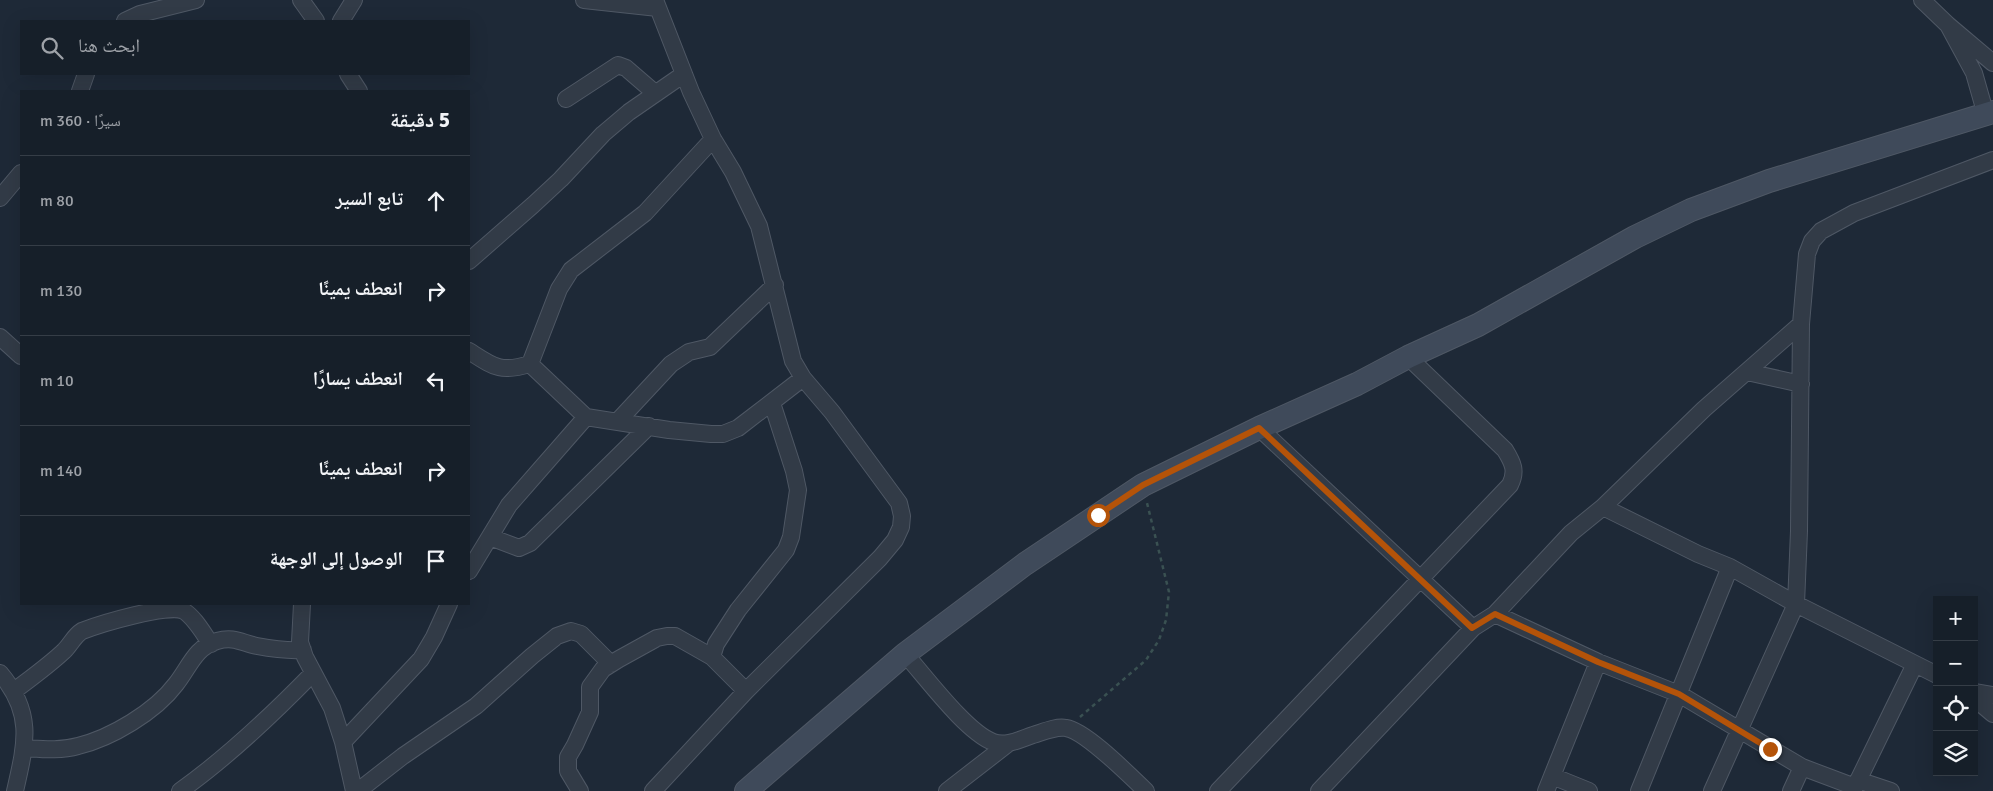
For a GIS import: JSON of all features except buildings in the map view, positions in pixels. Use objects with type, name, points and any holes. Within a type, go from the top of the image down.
[{"type":"street","points":[[127,20],[140,14],[196,0]]},
{"type":"street","points":[[302,0],[315,20]]},
{"type":"street","points":[[342,20],[354,0]]},
{"type":"street","points":[[584,0],[656,4],[713,139],[736,179],[759,226],[793,361],[803,378],[832,412],[890,489],[899,504],[902,516],[901,527],[895,540],[880,558],[746,691],[653,791]]},
{"type":"street","points":[[1922,0],[1993,63]]},
{"type":"street","points":[[746,791],[905,654],[1024,564],[1143,485],[1259,428],[1357,384],[1478,324],[1636,237],[1691,210],[1768,181],[1989,114],[1974,73],[1948,25]]},
{"type":"street","points":[[566,99],[618,65],[626,68],[655,93]]},
{"type":"street","points":[[470,260],[561,179],[603,134],[655,93],[684,74]]},
{"type":"street","points":[[80,90],[86,75]]},
{"type":"street","points":[[349,75],[358,90]]},
{"type":"street","points":[[530,364],[559,289],[571,270],[645,213],[713,139]]},
{"type":"street","points":[[1712,791],[1796,604],[1799,531],[1801,324],[1807,254],[1812,241],[1822,232],[1854,213],[1993,160]]},
{"type":"street","points":[[0,198],[20,174]]},
{"type":"street","points":[[617,422],[671,364],[689,352],[702,350],[716,342],[774,285]]},
{"type":"street","points":[[1319,791],[1472,628],[1495,614],[1571,533],[1602,507],[1704,408],[1801,324]]},
{"type":"street","points":[[0,337],[20,355]]},
{"type":"street","points":[[470,352],[498,368],[513,369],[530,364]]},
{"type":"street","points":[[1218,791],[1510,485],[1514,476],[1512,462],[1505,450],[1408,358]]},
{"type":"street","points":[[530,364],[586,417],[669,430],[723,434],[738,428],[803,378]]},
{"type":"street","points":[[1747,372],[1801,384]]},
{"type":"street","points":[[712,658],[716,644],[738,610],[786,550],[791,537],[798,490],[794,471],[772,403]]},
{"type":"street","points":[[470,569],[509,505],[586,417]]},
{"type":"street","points":[[490,537],[519,548],[530,543],[649,426]]},
{"type":"street","points":[[1259,428],[1472,628]]},
{"type":"street","points":[[1602,507],[1698,554],[1730,567],[1796,604],[1933,673]]},
{"type":"street","points":[[1640,791],[1730,567]]},
{"type":"street","points":[[342,742],[421,659],[434,637],[449,605]]},
{"type":"street","points":[[299,606],[300,642],[312,673],[332,708],[356,791],[476,706],[532,656],[565,632],[576,631],[581,634],[611,664]]},
{"type":"street","points":[[14,691],[58,656],[77,634],[111,622],[174,608],[190,616],[211,644]]},
{"type":"street","points":[[1495,614],[1598,662],[1679,694],[1738,731],[1802,767],[1855,786],[1891,791]]},
{"type":"street","points":[[580,791],[570,776],[566,761],[590,712],[590,688],[603,669],[640,646],[667,636],[682,639],[712,658],[746,691]]},
{"type":"street","points":[[24,748],[56,750],[78,746],[130,724],[149,712],[176,685],[202,648],[216,641],[243,640],[255,646],[285,651],[303,650]]},
{"type":"street","points":[[905,654],[974,731],[995,743],[1009,743],[1057,728],[1068,728],[1097,746],[1146,791]]},
{"type":"street","points":[[1589,791],[1549,784],[1598,662]]},
{"type":"street","points":[[1855,786],[1915,664]]},
{"type":"street","points":[[0,673],[14,691],[24,716],[26,727],[24,748],[15,791]]},
{"type":"street","points":[[180,791],[200,777],[278,708],[312,673]]},
{"type":"street","points":[[1978,693],[1993,695]]},
{"type":"street","points":[[1978,701],[1993,714]]},
{"type":"street","points":[[948,791],[1009,743]]},
{"type":"street","points":[[1791,791],[1802,767]]},
{"type":"path","points":[[1068,728],[1146,660],[1159,640],[1166,620],[1169,592],[1143,485]]},
{"type":"route","points":[[1098,515],[1143,485],[1259,428],[1472,628],[1495,614],[1598,662],[1679,694],[1770,749]]}]
